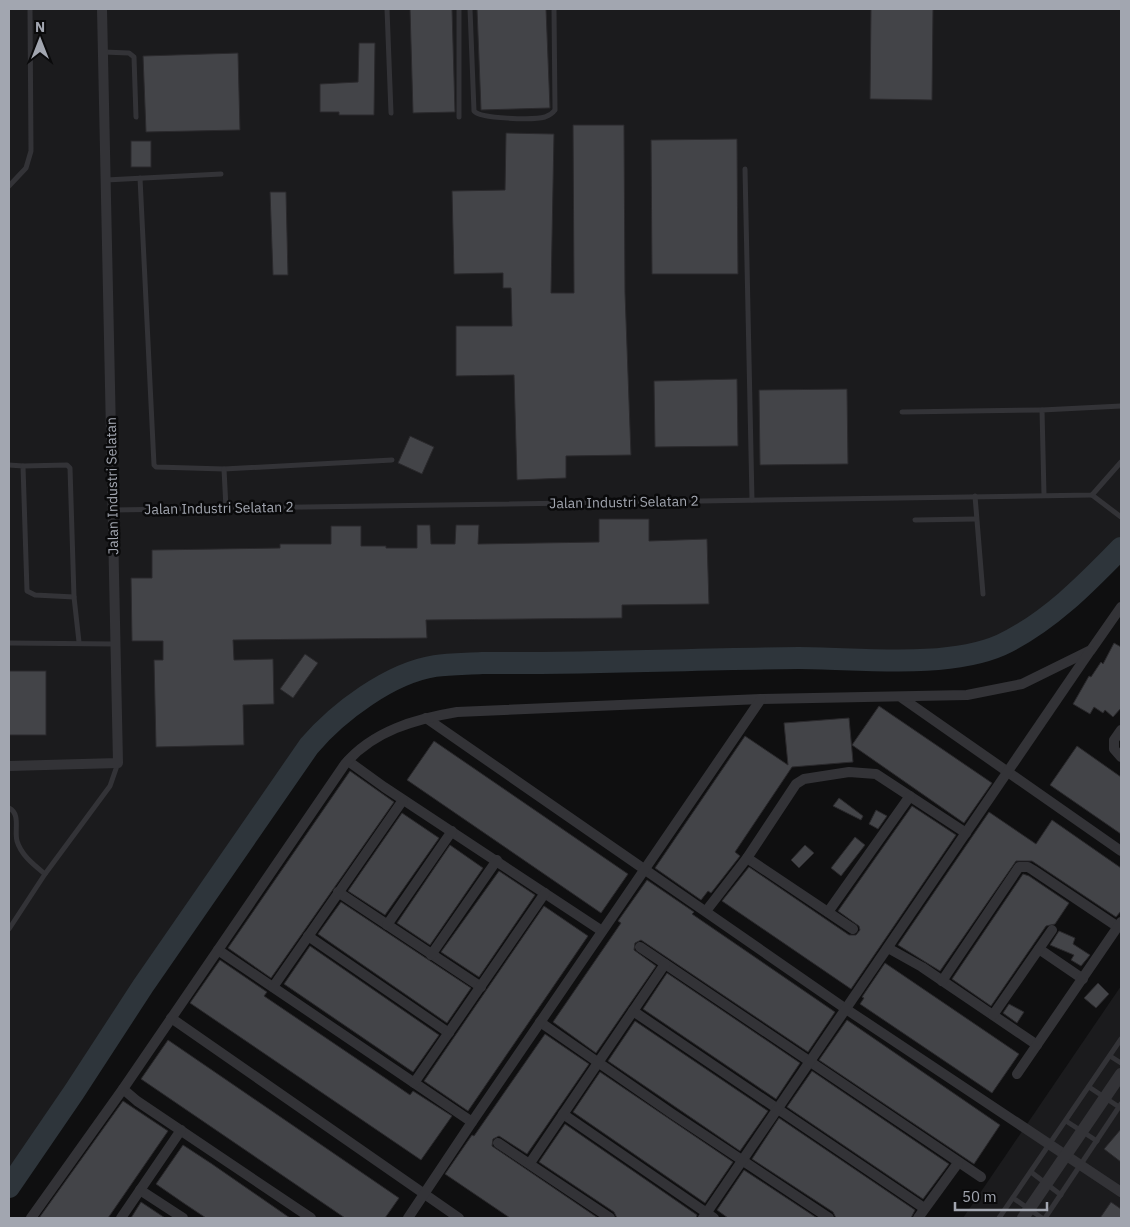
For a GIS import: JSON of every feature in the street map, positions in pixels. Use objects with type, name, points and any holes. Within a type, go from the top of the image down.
[{"type":"street","name":"Jalan Industri Selatan","points":[[102,9],[118,763]]},
{"type":"street","points":[[563,1114],[708,1216],[778,1108],[1121,607]]},
{"type":"street","points":[[31,1218],[123,1089],[348,760],[388,731],[426,718],[456,712],[761,699],[902,698],[967,695],[1022,684],[1091,650]]},
{"type":"street","points":[[902,698],[1121,851]]},
{"type":"street","points":[[408,1218],[761,699]]},
{"type":"street","points":[[426,718],[846,1009],[1121,1192]]},
{"type":"street","points":[[1121,730],[1114,740],[1114,749],[1121,757]]},
{"type":"street","points":[[348,760],[403,800],[497,860],[602,931]]},
{"type":"street","points":[[9,766],[118,763]]},
{"type":"street","points":[[706,911],[747,858],[796,784],[804,779],[849,772],[866,771],[876,774],[966,833]]},
{"type":"street","points":[[828,912],[910,796]]},
{"type":"street","points":[[273,987],[403,800]]},
{"type":"street","points":[[388,925],[452,831]]},
{"type":"street","points":[[747,858],[853,928]]},
{"type":"street","points":[[432,955],[497,860]]},
{"type":"street","points":[[942,981],[1019,867],[1028,866],[1120,924],[1017,1074]]},
{"type":"street","points":[[338,892],[481,987]]},
{"type":"street","points":[[414,1083],[545,893]]},
{"type":"street","points":[[993,1015],[1052,930]]},
{"type":"street","points":[[308,936],[449,1033]]},
{"type":"street","points":[[640,947],[981,1177]]},
{"type":"street","points":[[888,948],[942,981],[1037,1045]]},
{"type":"street","points":[[1038,949],[1082,979]]},
{"type":"street","points":[[218,950],[472,1122]]},
{"type":"street","points":[[530,1163],[665,964]]},
{"type":"street","points":[[633,1011],[924,1208]]},
{"type":"street","points":[[171,1018],[459,1218]]},
{"type":"street","points":[[540,1022],[671,1113],[829,1218]]},
{"type":"street","points":[[1026,1214],[1121,1074]]},
{"type":"street","points":[[123,1089],[136,1101],[310,1218]]},
{"type":"street","points":[[121,1218],[181,1130]]},
{"type":"street","points":[[498,1143],[610,1218]]},
{"type":"street","points":[[918,1218],[958,1163]]},
{"type":"street","points":[[140,1190],[183,1218]]},
{"type":"lane","points":[[9,186],[26,168],[31,151],[30,9]]},
{"type":"lane","points":[[387,9],[391,113]]},
{"type":"lane","points":[[459,9],[459,117]]},
{"type":"lane","points":[[470,9],[474,112],[482,116],[542,118],[552,114],[556,104],[554,9]]},
{"type":"lane","points":[[103,52],[129,52],[134,58],[136,118]]},
{"type":"lane","points":[[745,169],[752,500]]},
{"type":"lane","points":[[106,180],[221,174]]},
{"type":"lane","points":[[140,178],[153,462],[156,467],[224,469],[392,460]]},
{"type":"lane","points":[[902,412],[1042,410],[1121,406]]},
{"type":"lane","points":[[1042,410],[1044,495]]},
{"type":"lane","points":[[1121,462],[1092,495],[1121,517]]},
{"type":"lane","points":[[9,465],[67,465],[70,468],[74,597],[79,642]]},
{"type":"lane","points":[[22,466],[27,591],[35,595],[74,597]]},
{"type":"lane","points":[[224,469],[226,508]]},
{"type":"lane","name":"Jalan Industri Selatan 2","points":[[112,510],[1092,495]]},
{"type":"lane","points":[[975,496],[983,594]]},
{"type":"lane","points":[[915,520],[976,519]]},
{"type":"lane","points":[[9,643],[79,642],[115,644]]},
{"type":"lane","name":"Jalan Industri Selatan","points":[[9,929],[45,874],[110,786],[118,763]]},
{"type":"lane","points":[[9,808],[16,817],[18,842],[31,863],[45,874]]},
{"type":"lane","points":[[999,1218],[1121,1040]]},
{"type":"lane","points":[[1110,1056],[1121,1063]]},
{"type":"lane","points":[[1013,1198],[1026,1214],[1044,1218],[1061,1195],[1120,1106],[1089,1087]]},
{"type":"lane","points":[[1066,1121],[1097,1141]]},
{"type":"lane","points":[[1030,1172],[1061,1195]]},
{"type":"shaded area","points":[[9,9],[1121,9],[1121,540],[1033,627],[1001,645],[948,657],[434,666],[381,686],[340,715],[318,735],[9,1186]]},
{"type":"shaded area","points":[[1121,986],[1121,1218],[963,1218]]},
{"type":"building","points":[[410,9],[452,9],[455,112],[413,113]]},
{"type":"building","points":[[477,9],[546,9],[550,108],[481,110]]},
{"type":"building","points":[[871,9],[933,9],[932,100],[870,99]]},
{"type":"building","points":[[359,43],[375,43],[374,115],[339,115],[339,112],[320,112],[320,84],[358,82]]},
{"type":"building","points":[[238,53],[240,130],[146,132],[143,56]]},
{"type":"building","points":[[573,125],[624,125],[625,293],[631,455],[566,456],[566,478],[517,480],[514,375],[456,376],[456,326],[512,326],[511,288],[503,288],[503,273],[454,274],[452,191],[505,190],[506,133],[554,134],[551,293],[574,293]]},
{"type":"building","points":[[737,139],[738,274],[652,274],[651,140]]},
{"type":"building","points":[[131,141],[151,141],[151,167],[131,167]]},
{"type":"building","points":[[270,192],[286,192],[288,275],[273,275]]},
{"type":"building","points":[[737,379],[738,446],[655,447],[654,381]]},
{"type":"building","points":[[847,389],[848,464],[760,465],[759,390]]},
{"type":"building","points":[[410,436],[434,447],[422,474],[398,463]]},
{"type":"building","points":[[599,519],[649,519],[649,541],[707,539],[709,604],[622,605],[622,618],[426,620],[427,638],[233,640],[234,660],[273,659],[274,704],[243,705],[244,745],[156,747],[154,660],[163,660],[163,641],[132,641],[131,578],[152,578],[152,550],[280,548],[280,544],[331,544],[331,526],[361,526],[361,546],[386,546],[386,548],[417,548],[417,525],[430,525],[431,544],[455,544],[456,525],[479,525],[478,544],[599,542]]},
{"type":"building","points":[[1114,643],[1121,647],[1121,708],[1113,717],[1105,710],[1103,713],[1094,707],[1090,714],[1073,704],[1089,676],[1091,677],[1101,662],[1103,664]]},
{"type":"building","points":[[305,654],[318,663],[293,698],[280,689]]},
{"type":"building","points":[[9,671],[46,671],[46,735],[9,735]]},
{"type":"building","points":[[879,706],[992,783],[964,823],[852,745]]},
{"type":"building","points":[[849,718],[853,762],[792,767],[735,852],[740,856],[711,893],[708,891],[701,900],[655,868],[745,736],[788,765],[784,723]]},
{"type":"building","points":[[434,741],[628,874],[601,913],[407,780]]},
{"type":"building","points":[[1077,746],[1121,777],[1121,834],[1050,785]]},
{"type":"building","points":[[350,771],[394,802],[271,978],[228,948]]},
{"type":"building","points":[[839,798],[863,816],[861,820],[833,806]]},
{"type":"building","points":[[912,806],[956,835],[851,989],[722,901],[749,867],[849,935],[856,935],[860,930],[859,926],[838,911]]},
{"type":"building","points":[[876,810],[887,816],[878,829],[869,824]]},
{"type":"building","points":[[989,812],[1036,844],[1052,820],[1121,868],[1121,911],[1116,917],[1032,861],[1016,861],[940,971],[898,945]]},
{"type":"building","points":[[402,813],[439,838],[385,915],[348,891]]},
{"type":"building","points":[[855,837],[865,845],[841,876],[831,868]]},
{"type":"building","points":[[450,845],[483,868],[430,945],[397,923]]},
{"type":"building","points":[[805,845],[814,853],[799,868],[791,860]]},
{"type":"building","points":[[499,871],[535,895],[479,977],[441,952]]},
{"type":"building","points":[[1023,874],[1029,876],[1069,903],[1055,924],[1046,926],[991,1006],[952,979]]},
{"type":"building","points":[[647,880],[694,912],[692,914],[835,1012],[808,1052],[641,940],[635,943],[634,950],[656,966],[596,1053],[553,1022],[621,923],[618,921]]},
{"type":"building","points":[[341,902],[471,988],[447,1023],[318,934]]},
{"type":"building","points":[[544,906],[588,936],[468,1111],[424,1081]]},
{"type":"building","points":[[1059,931],[1075,938],[1073,944],[1090,955],[1081,966],[1071,960],[1074,955],[1050,945]]},
{"type":"building","points":[[310,946],[439,1035],[413,1072],[284,984]]},
{"type":"building","points":[[220,960],[267,992],[264,996],[410,1095],[413,1091],[452,1116],[421,1160],[190,1003]]},
{"type":"building","points":[[885,963],[1019,1054],[992,1093],[860,1004],[864,998],[862,997]]},
{"type":"building","points":[[667,973],[800,1063],[776,1099],[643,1009]]},
{"type":"building","points":[[1098,983],[1109,994],[1096,1008],[1084,998]]},
{"type":"building","points":[[1009,1004],[1024,1012],[1017,1023],[1003,1013]]},
{"type":"building","points":[[847,1020],[1000,1125],[974,1164],[819,1060]]},
{"type":"building","points":[[635,1021],[768,1111],[740,1151],[608,1061]]},
{"type":"building","points":[[545,1034],[589,1064],[527,1154],[499,1136],[493,1139],[492,1146],[598,1218],[510,1218],[445,1174],[472,1135],[474,1136]]},
{"type":"building","points":[[168,1040],[399,1198],[385,1218],[345,1218],[141,1079]]},
{"type":"building","points":[[812,1071],[949,1164],[923,1199],[787,1107]]},
{"type":"building","points":[[600,1072],[733,1162],[705,1203],[573,1112]]},
{"type":"building","points":[[123,1101],[168,1131],[108,1218],[39,1218]]},
{"type":"building","points":[[779,1118],[915,1210],[911,1218],[836,1218],[833,1212],[752,1159]]},
{"type":"building","points":[[565,1124],[697,1215],[696,1218],[617,1218],[614,1212],[539,1162]]},
{"type":"building","points":[[1121,1129],[1121,1162],[1104,1149]]},
{"type":"building","points":[[183,1145],[290,1218],[206,1218],[185,1204],[156,1184]]},
{"type":"building","points":[[744,1170],[817,1218],[728,1218],[717,1210]]},
{"type":"building","points":[[141,1202],[165,1218],[131,1218]]},
{"type":"building","points":[[1111,1202],[1121,1209],[1121,1218],[1100,1218]]},
{"type":"waterway","points":[[9,1187],[143,986],[309,746],[335,720],[383,685],[418,670],[458,664],[799,658],[929,660],[955,657],[1001,645],[1035,626],[1066,602],[1121,548]]}]
